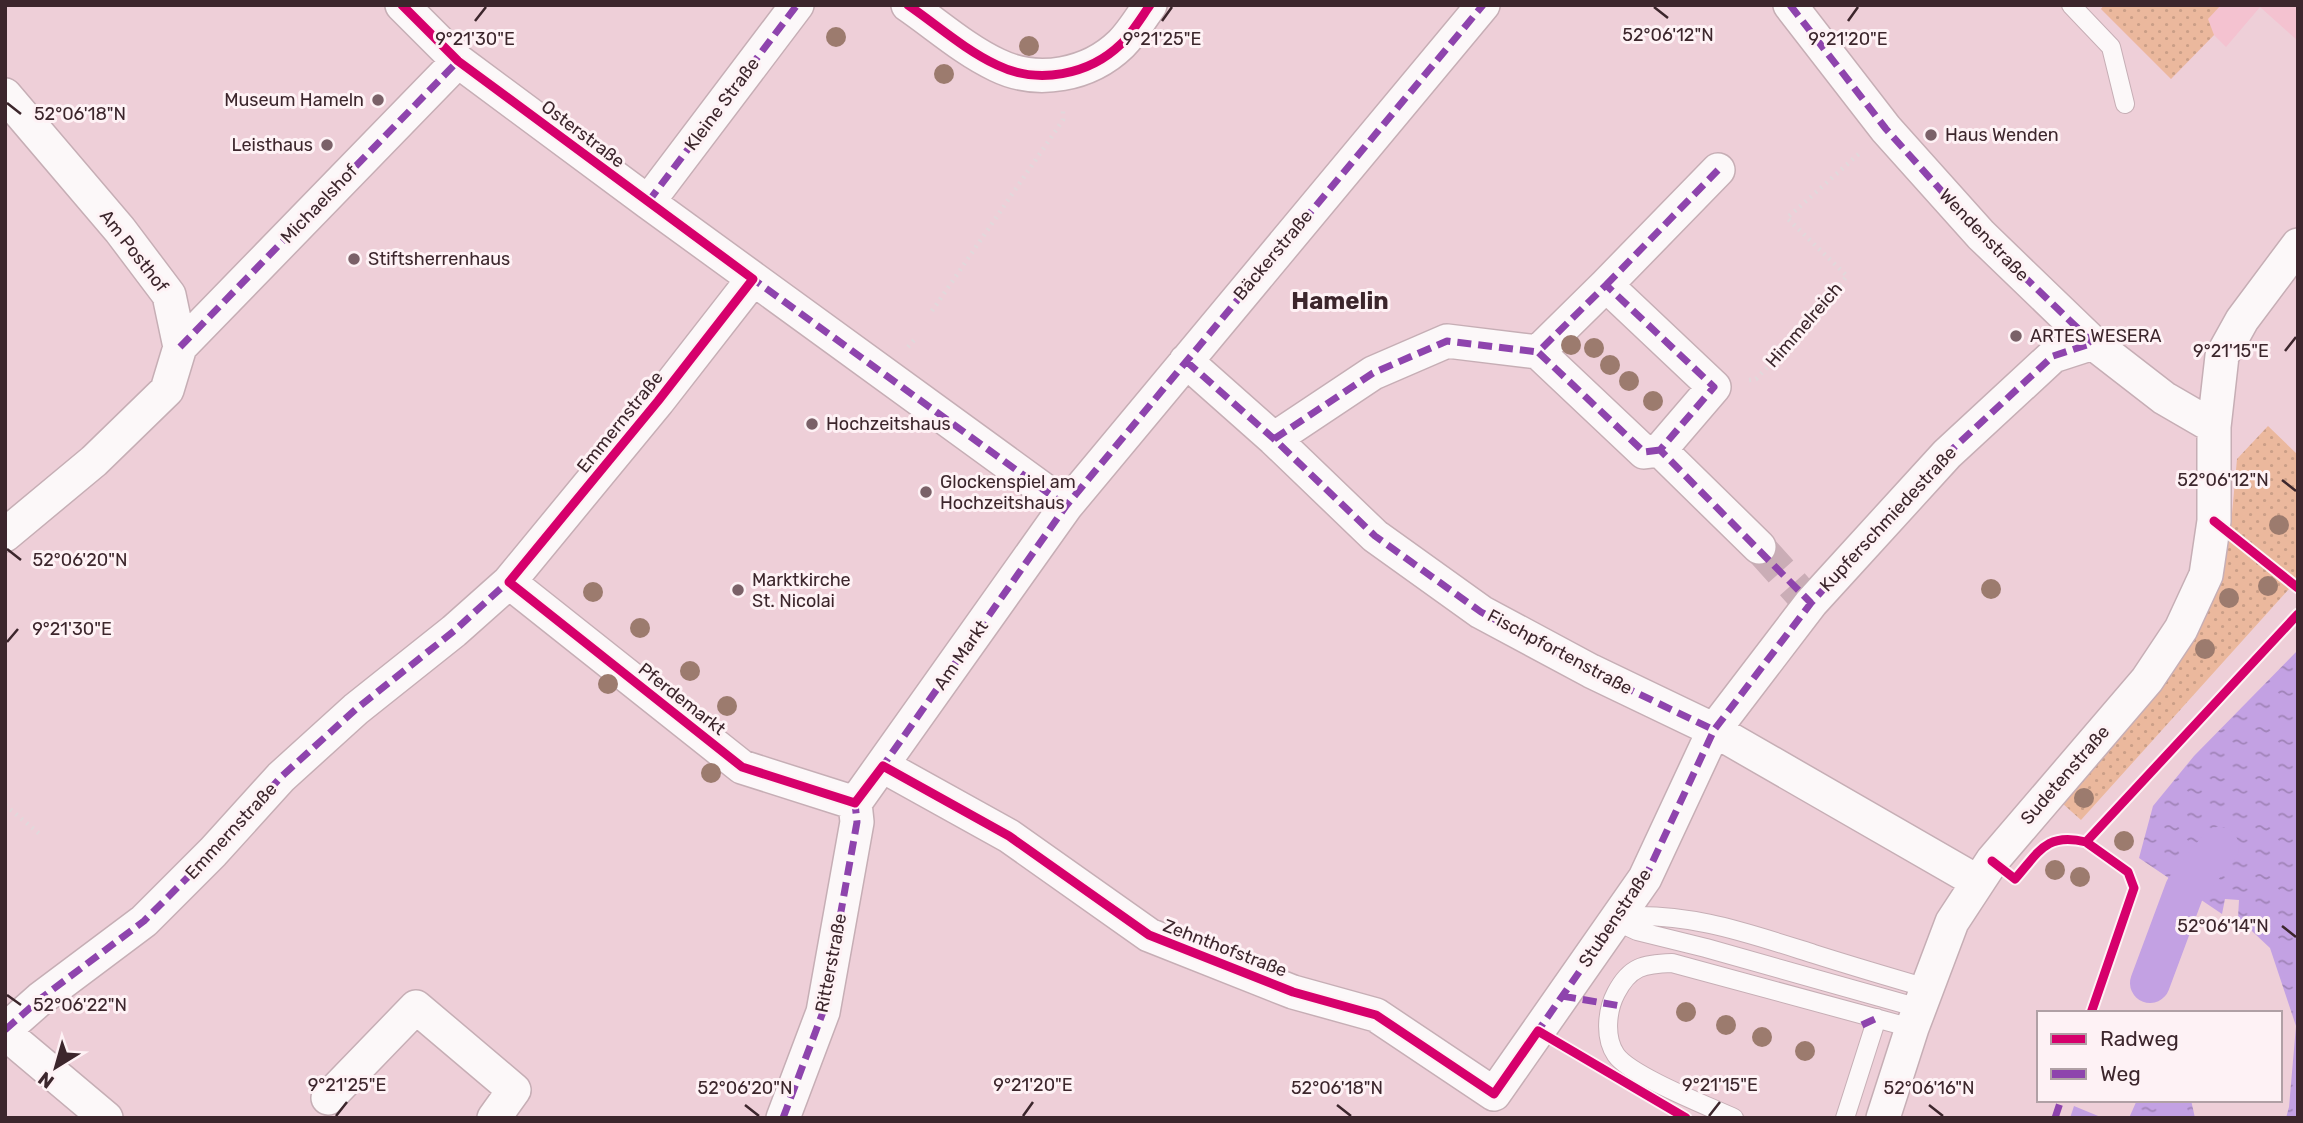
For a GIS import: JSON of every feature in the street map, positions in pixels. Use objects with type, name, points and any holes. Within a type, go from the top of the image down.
[{"type":"street","name":"Osterstraße","points":[[402,5],[458,61],[1066,506]]},
{"type":"street","name":"Kleine Straße","points":[[648,202],[797,5]]},
{"type":"street","points":[[908,5],[998,66],[1020,74],[1043,76],[1086,68],[1105,57],[1122,43],[1150,5]]},
{"type":"street","name":"Bäckerstraße","points":[[1066,506],[1483,5]]},
{"type":"street","name":"Wendenstraße","points":[[1790,5],[1886,129],[1981,235],[2093,343],[2164,398],[2214,427]]},
{"type":"street","name":"Michaelshof","points":[[180,347],[458,61]]},
{"type":"street","name":"Am Posthof","points":[[5,95],[120,230],[169,295],[180,347],[167,390],[94,461],[5,534]]},
{"type":"street","points":[[1538,352],[1718,170]]},
{"type":"street","name":"Sudetenstraße","points":[[1883,1118],[1919,1008],[1952,922],[1992,861],[2147,680],[2180,629],[2206,575],[2214,521],[2214,427],[2222,356],[2242,320],[2298,245]]},
{"type":"street","name":"Emmernstraße","points":[[5,1031],[40,999],[144,921],[213,852],[281,777],[356,709],[454,631],[509,582],[658,401],[753,278]]},
{"type":"street","points":[[1274,439],[1373,373],[1447,341],[1538,352],[1644,452],[1660,450],[1714,387],[1606,285]]},
{"type":"street","name":"Kupferschmiedestraße","points":[[1714,730],[1806,598],[1956,445],[2053,356],[2093,343]]},
{"type":"street","name":"Fischpfortenstraße","points":[[1186,361],[1274,439],[1375,536],[1481,611],[1591,671],[1714,730],[1978,881]]},
{"type":"street","points":[[1660,450],[1759,547]]},
{"type":"street","name":"Am Markt","points":[[855,803],[1066,506]]},
{"type":"street","name":"Pferdemarkt","points":[[509,582],[742,767],[855,803]]},
{"type":"street","name":"Stubenstraße","points":[[1494,1094],[1645,878],[1714,730]]},
{"type":"street","name":"Zehnthofstraße","points":[[883,766],[1009,835],[1149,935],[1293,992],[1376,1015],[1494,1094]]},
{"type":"street","name":"Ritterstraße","points":[[783,1118],[823,1012],[857,822],[855,803]]},
{"type":"street","points":[[328,1098],[416,1007],[514,1090],[494,1118]]},
{"type":"street","points":[[5,1031],[106,1118]]},
{"type":"lane","points":[[2071,5],[2111,47],[2125,104]]},
{"type":"lane","points":[[1616,919],[1640,915],[1677,917],[1725,926],[1919,1008]]},
{"type":"lane","points":[[1616,919],[1637,932],[1706,948],[1919,1008]]},
{"type":"lane","points":[[1734,1118],[1642,1076],[1616,1055],[1608,1031],[1610,1004],[1621,983],[1643,964],[1672,963],[1877,1018],[1919,1008]]},
{"type":"lane","points":[[1844,1118],[1877,1018]]},
{"type":"path","points":[[932,311],[1063,120],[1065,74]]},
{"type":"path","points":[[5,805],[41,836]]},
{"type":"shaded area","points":[[2104,5],[2298,5],[2298,41],[2260,7],[2226,47],[2214,35],[2171,79],[2101,9]]},
{"type":"shaded area","points":[[2104,5],[2221,5],[2208,19],[2214,35],[2171,79],[2101,9]]},
{"type":"shaded area","points":[[2268,426],[2298,455],[2298,579],[2081,820],[2062,803],[2221,577],[2231,525],[2237,459]]},
{"type":"water","points":[[2298,650],[2298,1118],[2286,1118],[2296,1026],[2270,948],[2238,918],[2239,900],[2225,899],[2222,914],[2139,858],[2153,806],[2194,756]]},
{"type":"water","points":[[2136,1102],[2191,1102],[2195,1118],[2129,1118]]},
{"type":"water","points":[[2074,1106],[2103,1118],[2070,1118]]},
{"type":"waterway","points":[[2150,983],[2185,889],[2219,847]]},
{"type":"tunnel","points":[[1759,547],[1801,594]]},
{"type":"marked path","points":[[648,202],[797,5]]},
{"type":"marked path","points":[[880,770],[1066,506],[1483,5]]},
{"type":"marked path","points":[[1535,1035],[1645,878],[1714,730],[1811,603],[1947,454],[2053,356],[2093,343],[1981,235],[1886,129],[1790,5]]},
{"type":"marked path","points":[[180,347],[458,61]]},
{"type":"marked path","points":[[1606,285],[1718,170]]},
{"type":"marked path","points":[[749,276],[1066,506]]},
{"type":"marked path","points":[[1660,450],[1644,452],[1538,352],[1606,285],[1714,387],[1660,450],[1811,603]]},
{"type":"marked path","points":[[1274,439],[1373,373],[1447,341],[1538,352]]},
{"type":"marked path","points":[[1186,361],[1274,439],[1375,536],[1481,612],[1591,671],[1714,730]]},
{"type":"marked path","points":[[5,1030],[40,999],[144,921],[213,852],[281,777],[356,709],[454,631],[511,579]]},
{"type":"marked path","points":[[783,1118],[823,1012],[857,822],[855,803]]},
{"type":"marked path","points":[[1562,996],[1621,1006]]},
{"type":"marked path","points":[[1862,1025],[1877,1018]]},
{"type":"marked path","points":[[2055,1118],[2060,1102]]},
{"type":"cycle path","points":[[402,5],[458,61],[753,279],[658,401],[509,582],[742,767],[855,803],[883,766],[1009,836],[1149,935],[1293,992],[1376,1015],[1494,1094],[1538,1031],[1686,1118]]},
{"type":"cycle path","points":[[908,5],[985,59],[1029,75],[1062,74],[1079,70],[1108,55],[1125,40],[1150,5]]},
{"type":"cycle path","points":[[2214,521],[2298,588]]},
{"type":"cycle path","points":[[2092,1011],[2134,888],[2128,872],[2086,842],[2298,614]]},
{"type":"cycle path","points":[[1992,861],[2015,879],[2037,853],[2052,842],[2086,842]]},
{"type":"place","name":"Museum Hameln","points":[[378,100]]},
{"type":"place","name":"Haus Wenden","points":[[1931,135]]},
{"type":"place","name":"Leisthaus","points":[[327,145]]},
{"type":"place","name":"Stiftsherrenhaus","points":[[354,259]]},
{"type":"place","name":"ARTES WESERA","points":[[2016,336]]},
{"type":"place","name":"Hochzeitshaus","points":[[812,424]]},
{"type":"place","name":"Glockenspiel am Hochzeitshaus","points":[[926,492]]},
{"type":"place","name":"Marktkirche St. Nicolai","points":[[738,590]]},
{"type":"district","name":"Hamelin","points":[[1340,301]]}]
